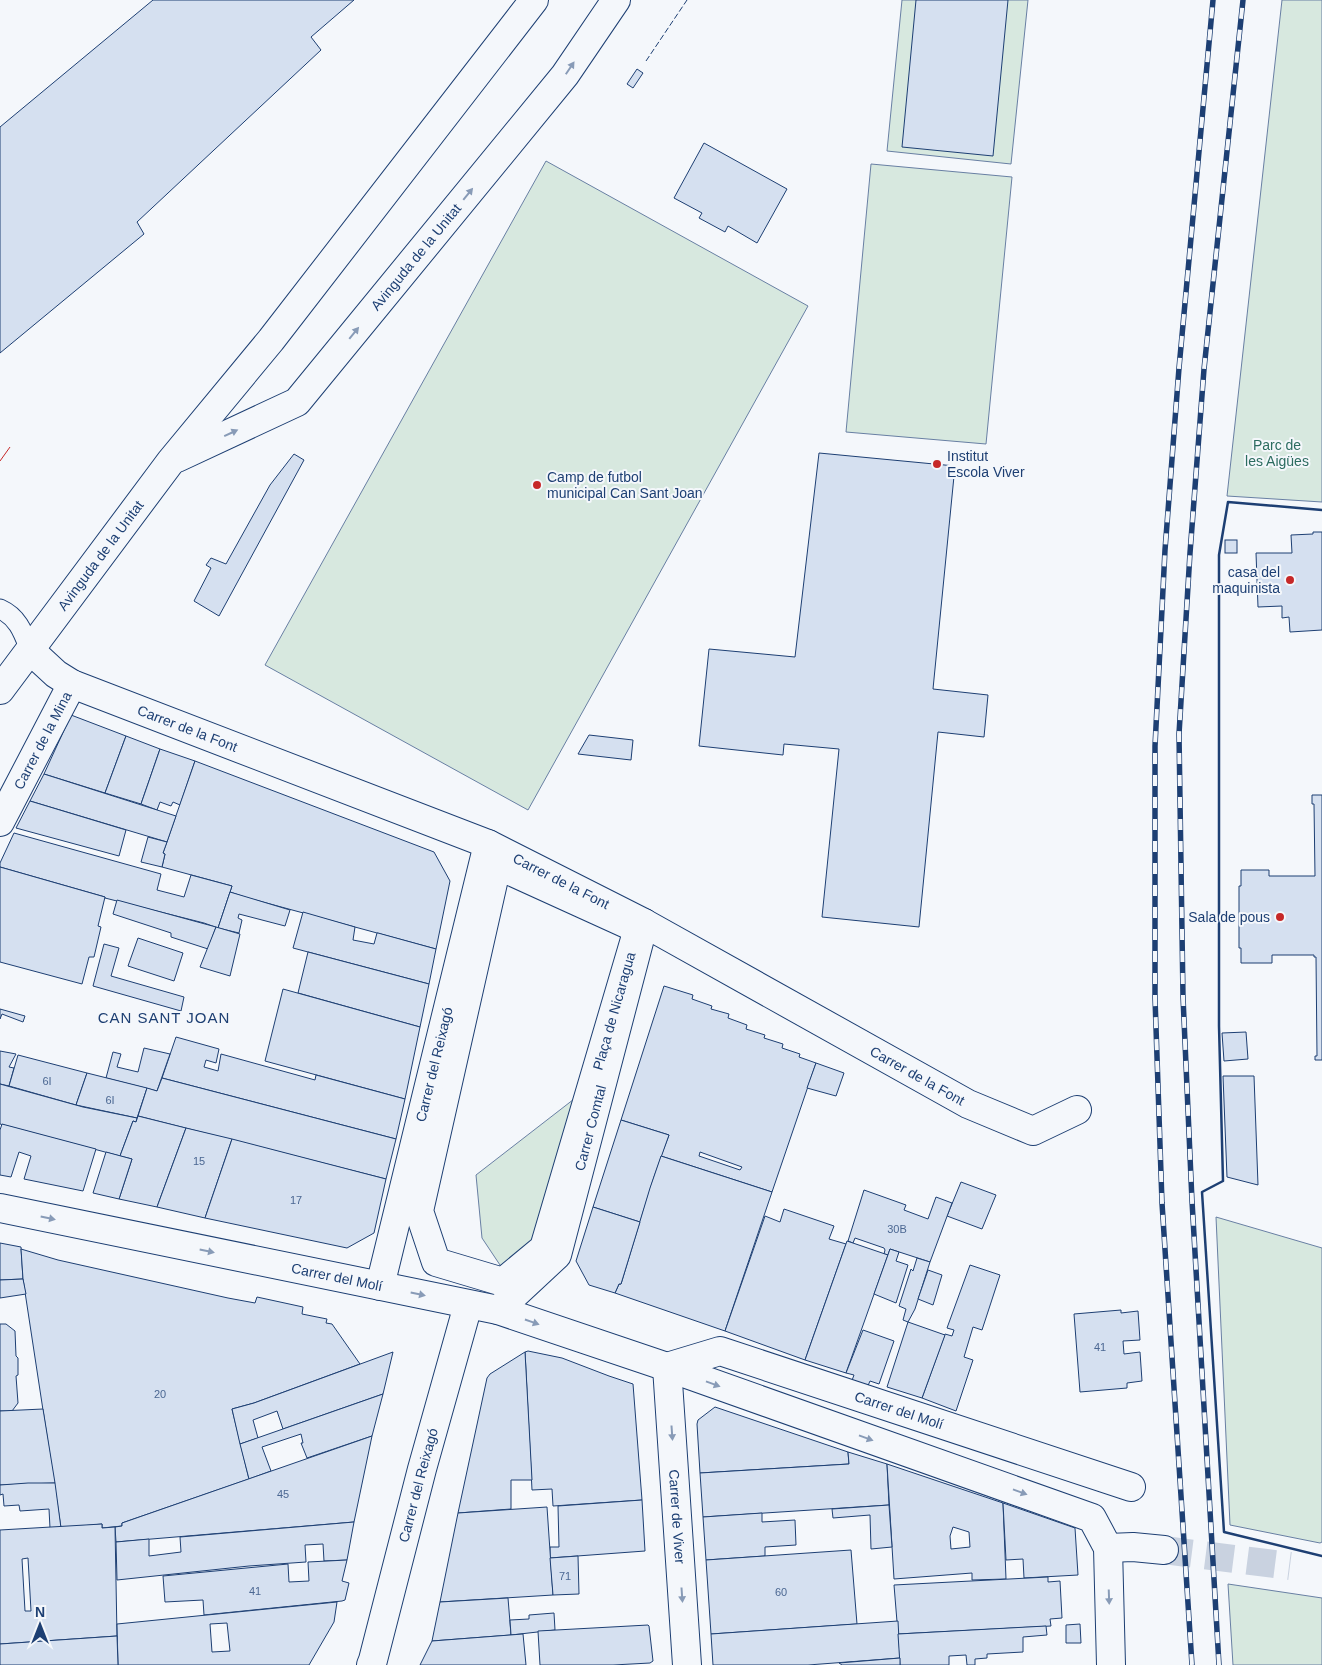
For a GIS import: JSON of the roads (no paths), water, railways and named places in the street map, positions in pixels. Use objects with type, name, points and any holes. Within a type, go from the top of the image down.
[{"type":"street","name":"Avinguda de la Unitat","points":[[0,690],[171,461],[270,340],[534,0]]},
{"type":"street","name":"Avinguda de la Unitat","points":[[171,461],[297,402],[565,75],[616,0]]},
{"type":"street","name":"Carrer de la Font","points":[[30,650],[56,674],[72,684],[493,854],[644,922],[968,1104],[1034,1131],[1078,1110]]},
{"type":"street","name":"Carrer de la Mina","points":[[0,822],[72,684]]},
{"type":"street","name":"Plaça de Nicaragua","points":[[493,854],[638,929],[544,1248],[503,1282],[436,1262],[419,1211],[493,854]]},
{"type":"street","name":"Carrer del Reixagó","points":[[380,1286],[493,854]]},
{"type":"street","name":"Carrer Comtal","points":[[498,1310],[557,1255],[644,922]]},
{"type":"street","name":"Carrer del Molí","points":[[0,1208],[498,1310],[667,1367],[1092,1518],[1108,1548]]},
{"type":"street","name":"Carrer del Reixagó","points":[[370,1665],[373,1660],[422,1468],[468,1305]]},
{"type":"street","name":"Carrer del Molí","points":[[667,1367],[720,1351],[1131,1487]]},
{"type":"street","name":"Carrer de Viver","points":[[667,1367],[687,1665]]},
{"type":"street","points":[[1111,1665],[1108,1548],[1133,1547],[1164,1550]]},
{"type":"lane","points":[[0,608],[9,613],[22,628],[30,650]]},
{"type":"tunnel","points":[[1164,1550],[1290,1566]]},
{"type":"railway","points":[[1192,1665],[1162,1203],[1155,998],[1155,746],[1165,550],[1179,368],[1213,0]]},
{"type":"railway","points":[[1219,1665],[1192,1201],[1183,997],[1179,734],[1204,369],[1243,0]]},
{"type":"place","name":"Institut Escola Viver","points":[[937,464]]},
{"type":"place","name":"Camp de futbol municipal Can Sant Joan","points":[[537,485]]},
{"type":"place","name":"casa del maquinista","points":[[1290,580]]},
{"type":"place","name":"Sala de pous","points":[[1280,917]]},
{"type":"district","name":"CAN SANT JOAN","points":[[164,1018]]},
{"type":"park label","name":"Parc de les Aigües","points":[[1277,454]]}]
